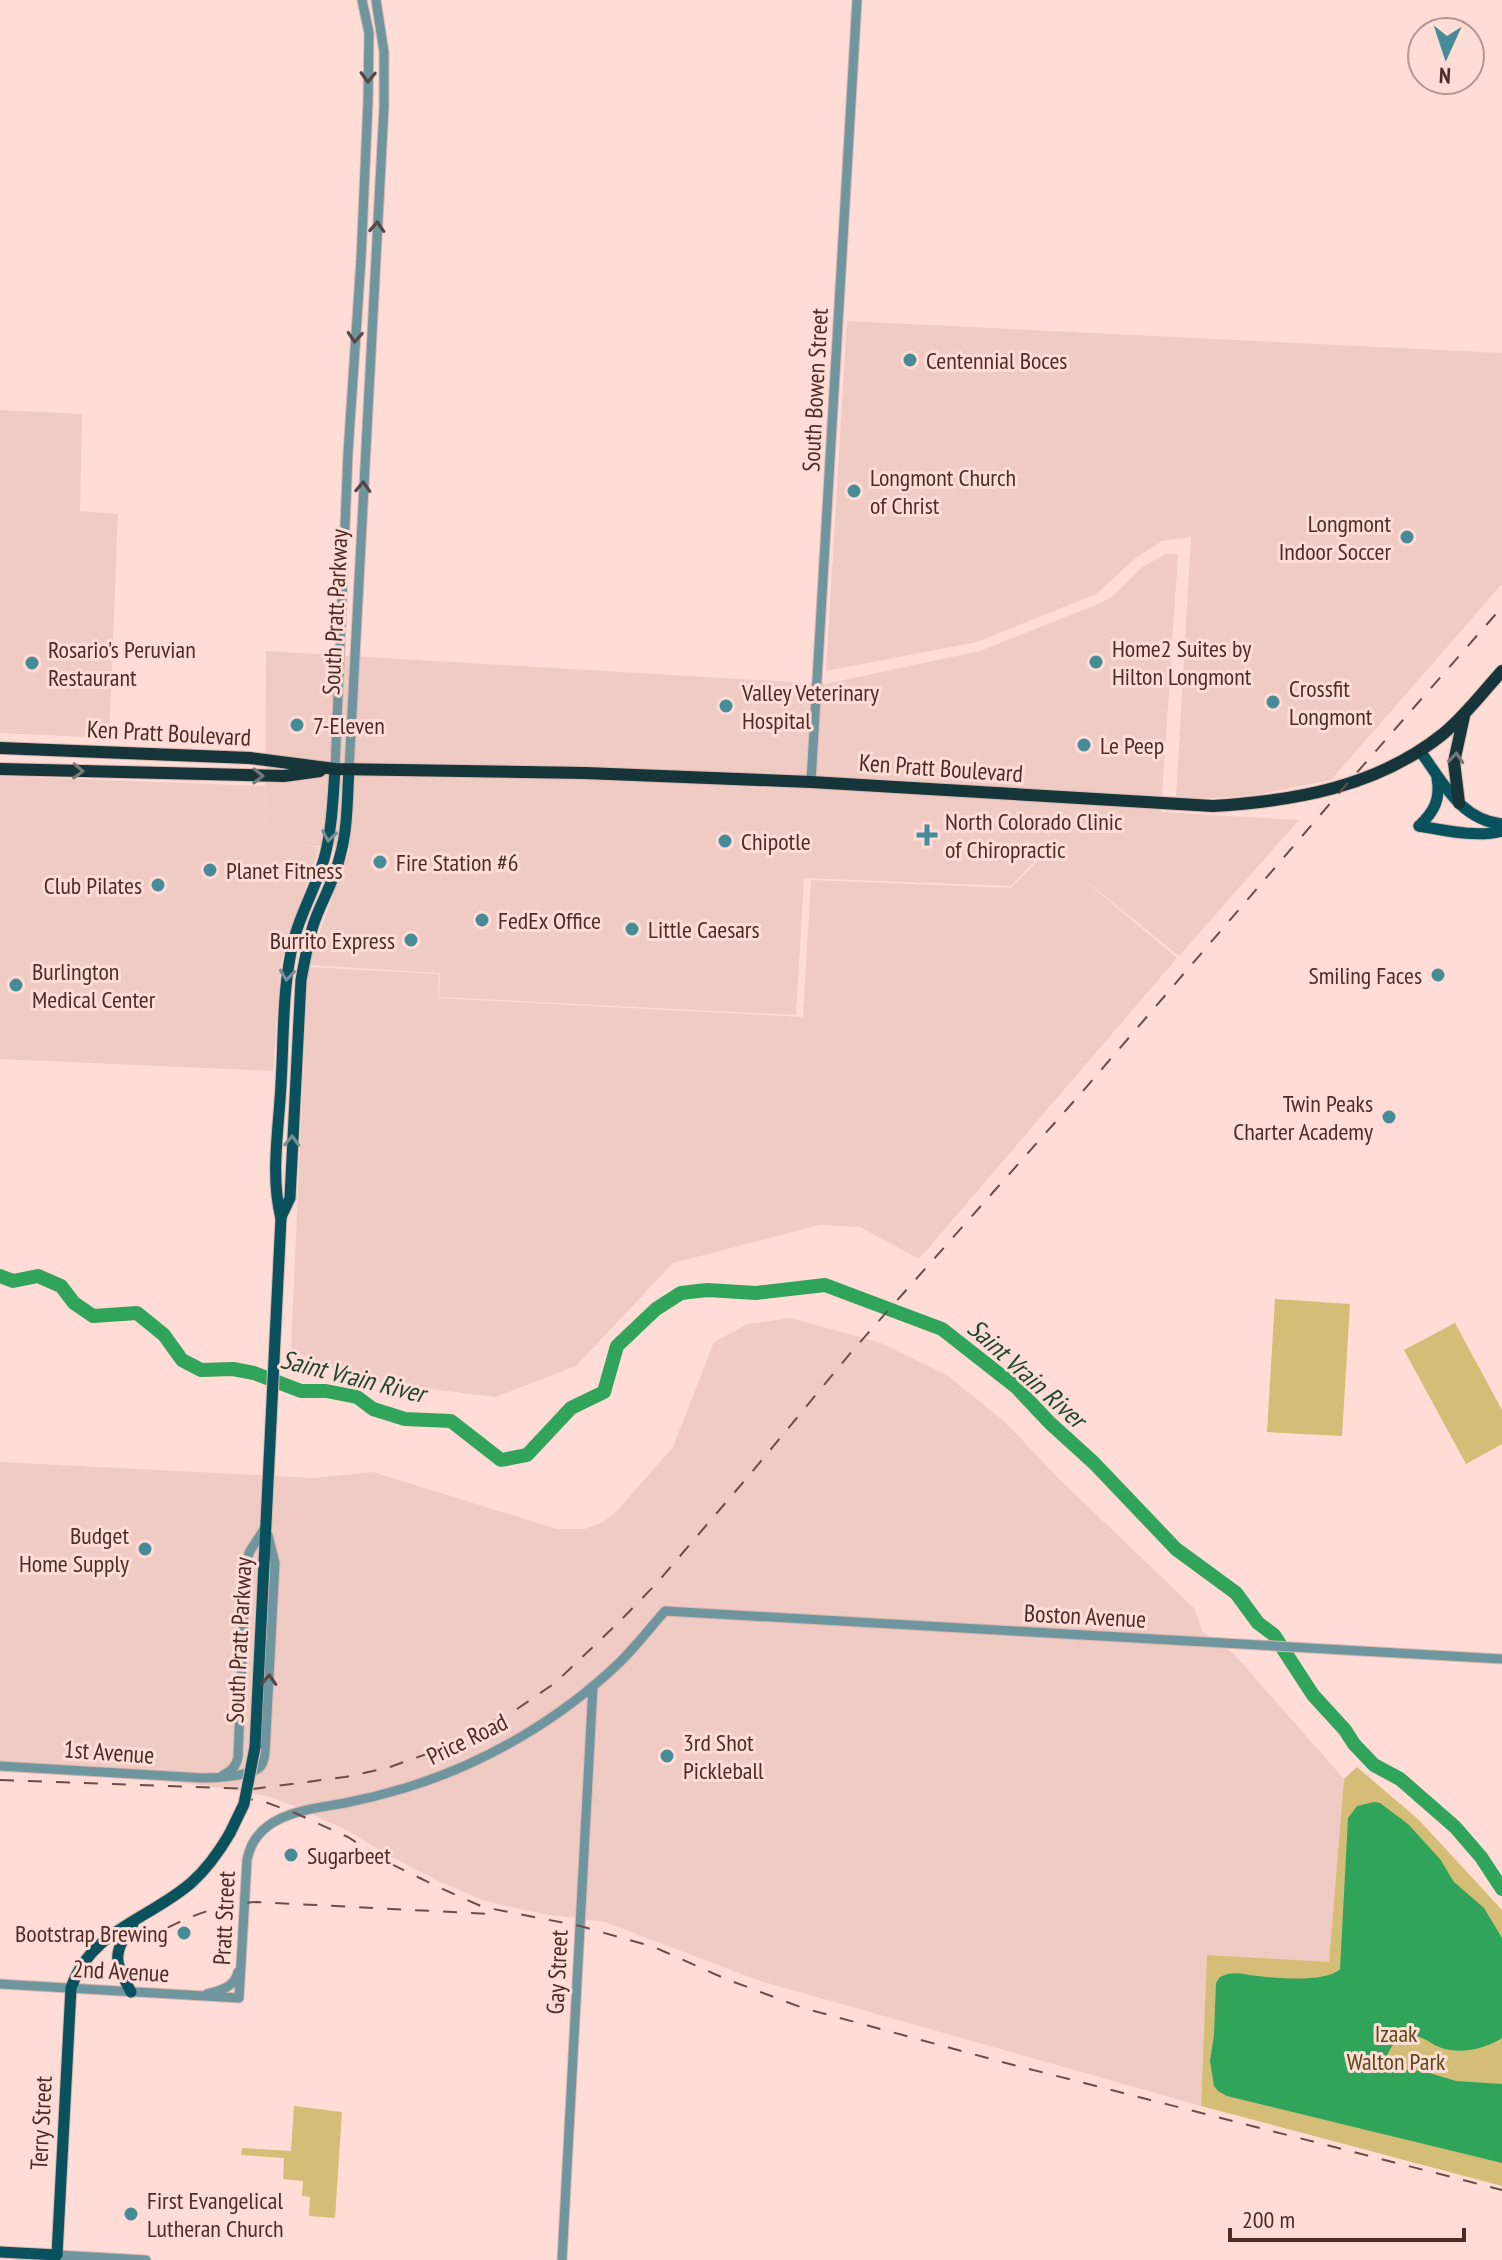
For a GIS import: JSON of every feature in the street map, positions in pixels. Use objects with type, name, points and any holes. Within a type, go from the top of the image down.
[{"type":"highway","name":"Ken Pratt Boulevard","points":[[0,748],[250,758],[349,770],[585,773],[811,782],[1213,806],[1273,801],[1330,789],[1379,774],[1420,751],[1465,713],[1502,671]]},
{"type":"highway","points":[[1459,803],[1454,762],[1465,713]]},
{"type":"highway","name":"Ken Pratt Boulevard","points":[[0,769],[284,776],[335,769]]},
{"type":"main road","points":[[1420,751],[1459,803],[1473,816],[1502,824]]},
{"type":"main road","name":"South Pratt Parkway","points":[[71,1988],[79,1967],[105,1938],[190,1884],[204,1871],[230,1833],[244,1804],[255,1747],[281,1218],[276,1200],[277,1148],[288,966],[294,937],[329,840],[335,769]]},
{"type":"main road","name":"South Pratt Parkway","points":[[281,1218],[290,1198],[301,980],[315,919],[335,876],[342,852],[349,770]]},
{"type":"main road","points":[[1437,774],[1437,803],[1419,826],[1454,831],[1502,831]]},
{"type":"main road","points":[[131,1992],[119,1970],[118,1955],[119,1947],[136,1920]]},
{"type":"main road","name":"Terry Street","points":[[57,2258],[71,1988]]},
{"type":"main road","points":[[0,2252],[57,2258]]},
{"type":"street","name":"South Pratt Parkway","points":[[335,769],[348,453],[368,102],[369,33],[362,0]]},
{"type":"street","name":"South Pratt Parkway","points":[[349,770],[384,107],[384,52],[376,0]]},
{"type":"street","name":"South Bowen Street","points":[[811,782],[857,0]]},
{"type":"street","points":[[216,1778],[237,1764],[246,1561],[266,1526]]},
{"type":"street","name":"1st Avenue","points":[[0,1766],[216,1778],[254,1771],[263,1763],[275,1563],[266,1526]]},
{"type":"street","name":"Boston Avenue","points":[[665,1611],[1502,1659]]},
{"type":"street","name":"Price Road","points":[[254,1841],[267,1826],[281,1818],[404,1789],[472,1762],[541,1723],[593,1686],[622,1660],[665,1611]]},
{"type":"street","name":"Gay Street","points":[[562,2260],[593,1686]]},
{"type":"street","name":"Pratt Street","points":[[239,1998],[247,1860],[254,1841]]},
{"type":"street","points":[[198,1996],[231,1985],[236,1979],[242,1957]]},
{"type":"street","name":"2nd Avenue","points":[[0,1984],[239,1998]]},
{"type":"street","points":[[57,2258],[146,2260]]},
{"type":"shaded area","points":[[847,321],[1502,353],[1502,584],[1331,780],[1255,795],[1176,798],[1191,537],[1162,541],[1136,558],[1096,594],[977,642],[826,671]]},
{"type":"shaded area","points":[[0,410],[82,414],[80,511],[118,514],[109,738],[0,733]]},
{"type":"shaded area","points":[[1165,554],[1178,554],[1161,812],[1299,820],[1179,956],[1070,868],[1177,958],[919,1259],[860,1227],[820,1225],[673,1263],[576,1366],[496,1397],[359,1380],[291,1350],[308,967],[439,974],[438,998],[803,1017],[811,880],[1011,888],[1046,849],[1011,886],[804,878],[796,1015],[439,997],[440,973],[308,965],[350,848],[298,845],[319,847],[281,962],[273,1071],[0,1059],[0,776],[265,786],[265,845],[266,651],[825,684],[980,651],[1103,602],[1141,568]]},
{"type":"shaded area","points":[[791,1318],[881,1343],[948,1376],[1005,1422],[1059,1479],[1194,1608],[1203,1632],[1234,1654],[1344,1779],[1329,1963],[1207,1955],[1201,2106],[757,1980],[605,1922],[543,1914],[485,1901],[438,1881],[350,1832],[267,1796],[138,1778],[0,1772],[0,1462],[314,1478],[373,1472],[557,1529],[585,1529],[603,1522],[616,1512],[673,1447],[714,1342],[748,1324]]},
{"type":"shaded area","name":"Izaak Walton Park","points":[[1380,1803],[1408,1824],[1440,1859],[1454,1882],[1484,1908],[1502,1938],[1502,2038],[1480,2048],[1455,2051],[1410,2036],[1396,2042],[1387,2056],[1394,2066],[1404,2070],[1423,2071],[1456,2081],[1502,2084],[1502,2163],[1227,2096],[1214,2086],[1210,2061],[1216,1983],[1220,1977],[1234,1973],[1313,1978],[1340,1969],[1348,1818],[1357,1806]]},
{"type":"green space","points":[[1275,1299],[1350,1304],[1342,1436],[1267,1432]]},
{"type":"green space","points":[[1455,1323],[1502,1410],[1502,1444],[1466,1464],[1404,1350]]},
{"type":"green space","name":"Izaak Walton Park","points":[[1357,1767],[1419,1820],[1502,1910],[1502,2186],[1201,2106],[1207,1955],[1329,1962],[1344,1779]]},
{"type":"green space","points":[[294,2106],[342,2112],[335,2218],[309,2216],[310,2197],[302,2196],[303,2181],[283,2179],[284,2158],[241,2155],[242,2148],[291,2151]]},
{"type":"waterway","name":"Saint Vrain River","points":[[0,1276],[13,1281],[38,1276],[61,1286],[74,1303],[93,1316],[137,1313],[164,1335],[182,1360],[201,1370],[233,1369],[254,1373],[301,1391],[326,1391],[357,1397],[373,1409],[405,1419],[451,1421],[501,1460],[527,1455],[571,1408],[604,1392],[617,1346],[656,1309],[681,1293],[707,1290],[756,1293],[825,1285],[942,1329],[1016,1387],[1176,1549],[1236,1593],[1258,1623],[1274,1635],[1313,1695],[1354,1744],[1374,1765],[1400,1779],[1455,1827],[1481,1857],[1502,1889]]},
{"type":"railway","points":[[0,1780],[253,1789],[345,1777],[387,1768],[438,1750],[517,1709],[555,1683],[656,1584],[853,1350],[1083,1091],[1502,607]]},
{"type":"railway","points":[[239,1797],[295,1813],[348,1837],[383,1860],[483,1907],[580,1926],[654,1947],[803,2008],[1502,2190]]},
{"type":"railway","points":[[143,1941],[198,1914],[241,1903],[490,1914]]},
{"type":"place","name":"Centennial Boces","points":[[910,360]]},
{"type":"place","name":"Longmont Church of Christ","points":[[854,491]]},
{"type":"place","name":"Longmont Indoor Soccer","points":[[1407,537]]},
{"type":"place","name":"Home2 Suites by Hilton Longmont","points":[[1096,662]]},
{"type":"place","name":"Rosario's Peruvian Restaurant","points":[[32,663]]},
{"type":"place","name":"Crossfit Longmont","points":[[1273,702]]},
{"type":"place","name":"Valley Veterinary Hospital","points":[[726,706]]},
{"type":"place","name":"7-Eleven","points":[[297,725]]},
{"type":"place","name":"Le Peep","points":[[1084,745]]},
{"type":"place","name":"North Colorado Clinic of Chiropractic","points":[[927,835]]},
{"type":"place","name":"Chipotle","points":[[725,841]]},
{"type":"place","name":"Fire Station #6","points":[[380,862]]},
{"type":"place","name":"Planet Fitness","points":[[210,870]]},
{"type":"place","name":"Club Pilates","points":[[158,885]]},
{"type":"place","name":"FedEx Office","points":[[482,920]]},
{"type":"place","name":"Little Caesars","points":[[632,929]]},
{"type":"place","name":"Burrito Express","points":[[411,940]]},
{"type":"place","name":"Smiling Faces","points":[[1438,975]]},
{"type":"place","name":"Burlington Medical Center","points":[[16,985]]},
{"type":"place","name":"Twin Peaks Charter Academy","points":[[1389,1117]]},
{"type":"place","name":"Budget Home Supply","points":[[145,1549]]},
{"type":"place","name":"3rd Shot Pickleball","points":[[667,1756]]},
{"type":"place","name":"Sugarbeet","points":[[291,1855]]},
{"type":"place","name":"Bootstrap Brewing","points":[[184,1933]]},
{"type":"place","name":"First Evangelical Lutheran Church","points":[[131,2214]]}]
